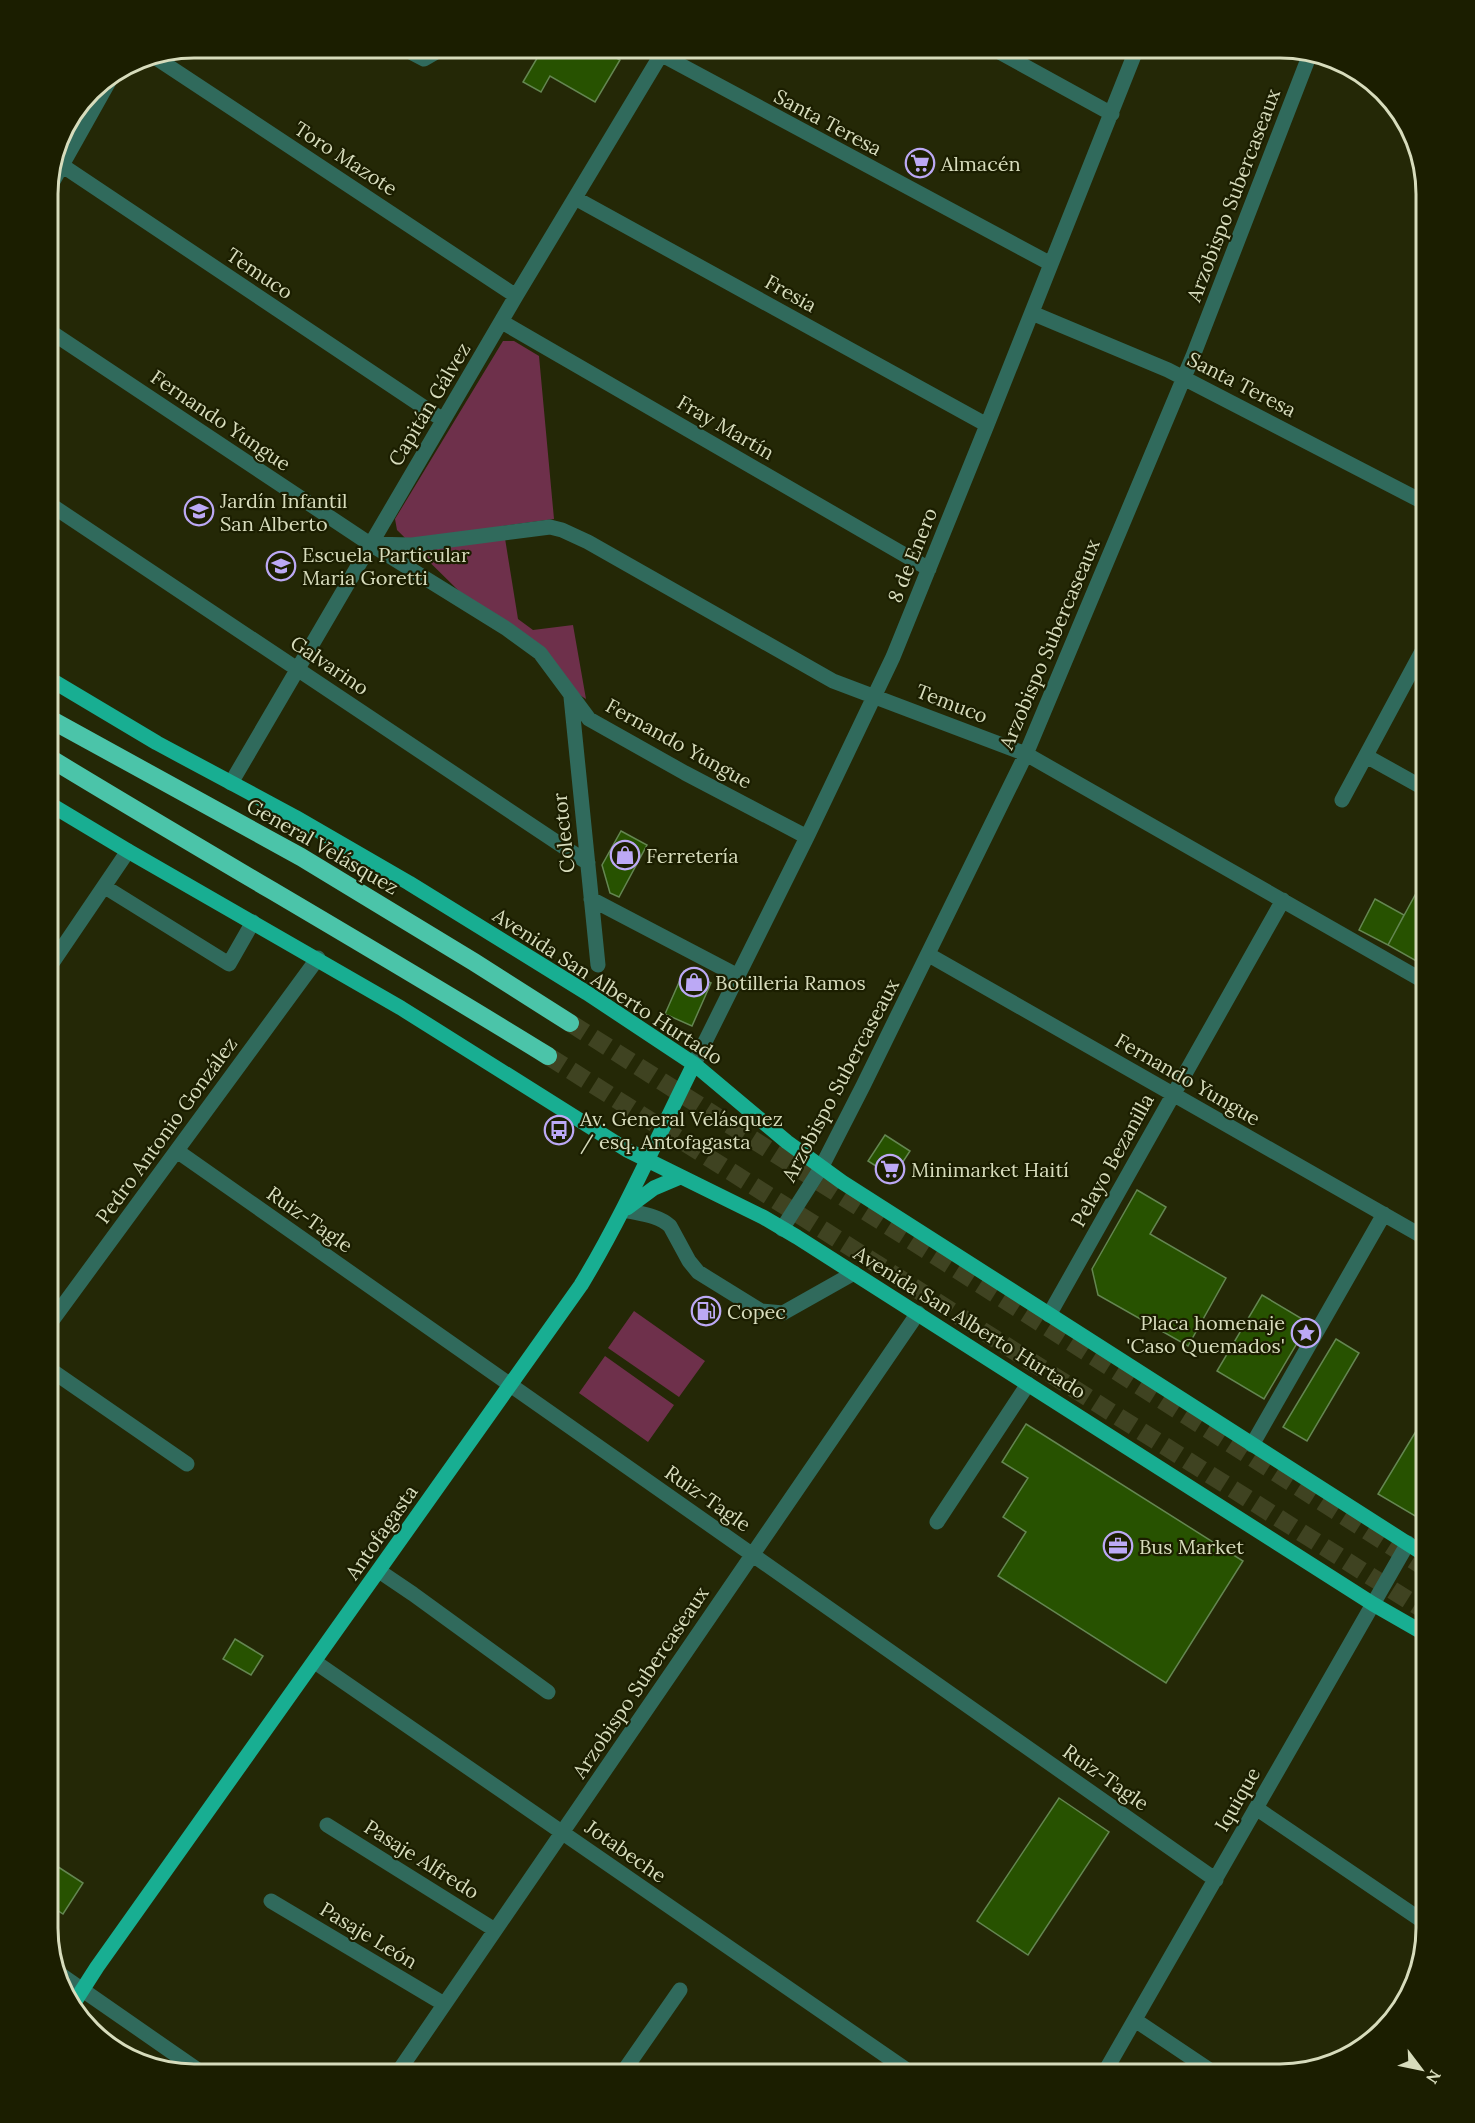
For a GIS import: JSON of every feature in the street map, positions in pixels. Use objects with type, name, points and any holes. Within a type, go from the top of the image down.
[{"type":"highway","name":"General Velásquez","points":[[59,724],[301,858],[570,1023]]},
{"type":"highway","points":[[59,764],[201,850],[386,957],[548,1056]]},
{"type":"main road","name":"Avenida San Alberto Hurtado","points":[[59,685],[104,713],[409,883],[587,993],[694,1064],[821,1168],[1416,1549]]},
{"type":"main road","name":"Avenida San Alberto Hurtado","points":[[59,810],[318,958],[455,1040],[646,1160],[782,1229],[918,1313],[1373,1604],[1416,1627]]},
{"type":"main road","name":"Antofagasta","points":[[77,1997],[581,1285],[624,1210],[694,1064]]},
{"type":"main road","points":[[624,1210],[654,1188],[680,1176]]},
{"type":"street","name":"Capitán Gálvez","points":[[231,783],[575,198],[653,59]]},
{"type":"street","name":"Santa Teresa","points":[[675,59],[1051,264]]},
{"type":"street","points":[[1012,59],[1112,114]]},
{"type":"street","name":"8 de Enero","points":[[694,1064],[874,697],[929,569],[1133,59]]},
{"type":"street","name":"Arzobispo Subercaseaux","points":[[782,1229],[821,1168],[929,955],[1026,754],[1184,378],[1307,61]]},
{"type":"street","name":"Toro Mazote","points":[[163,63],[516,296]]},
{"type":"street","points":[[67,148],[97,100]]},
{"type":"street","name":"Temuco","points":[[62,166],[443,420]]},
{"type":"street","name":"Fresia","points":[[575,198],[987,425]]},
{"type":"street","name":"Santa Teresa","points":[[1032,313],[1184,378],[1416,498]]},
{"type":"street","name":"Fray Martín","points":[[502,322],[929,569]]},
{"type":"street","name":"Fernando Yungue","points":[[59,337],[370,544],[540,653],[589,719],[807,837]]},
{"type":"street","name":"Galvarino","points":[[59,510],[588,863]]},
{"type":"street","name":"Temuco","points":[[370,544],[411,545],[550,527],[562,530],[588,542],[833,681],[1026,754],[1416,977]]},
{"type":"street","points":[[1342,800],[1416,665]]},
{"type":"street","name":"Colector","points":[[571,696],[598,965]]},
{"type":"street","points":[[1366,756],[1416,784]]},
{"type":"street","points":[[59,953],[128,851]]},
{"type":"street","points":[[105,887],[229,964],[253,922]]},
{"type":"street","points":[[591,899],[738,976]]},
{"type":"street","name":"Pelayo Bezanilla","points":[[1049,1315],[1283,900]]},
{"type":"street","name":"Fernando Yungue","points":[[929,955],[1416,1233]]},
{"type":"street","name":"Pedro Antonio González","points":[[59,1311],[318,958]]},
{"type":"street","name":"Ruiz-Tagle","points":[[177,1151],[1216,1880]]},
{"type":"street","points":[[624,1210],[656,1217],[665,1222],[698,1272],[761,1311],[783,1313],[854,1273]]},
{"type":"street","points":[[1252,1445],[1384,1214]]},
{"type":"street","name":"Arzobispo Subercaseaux","points":[[403,2064],[918,1313]]},
{"type":"street","points":[[59,1376],[187,1464]]},
{"type":"street","points":[[937,1522],[1028,1383]]},
{"type":"street","name":"Iquique","points":[[1109,2064],[1408,1544]]},
{"type":"street","points":[[379,1571],[548,1692]]},
{"type":"street","name":"Jotabeche","points":[[315,1662],[898,2064]]},
{"type":"street","points":[[1256,1808],[1416,1917]]},
{"type":"street","name":"Pasaje Alfredo","points":[[327,1825],[495,1930]]},
{"type":"street","name":"Pasaje León","points":[[271,1901],[444,2004]]},
{"type":"street","points":[[69,1981],[189,2064]]},
{"type":"street","points":[[629,2064],[680,1990]]},
{"type":"street","points":[[1135,2020],[1201,2064]]},
{"type":"shaded area","points":[[503,341],[514,341],[539,356],[554,519],[503,526],[518,619],[533,630],[573,625],[586,699],[570,689],[464,596],[397,530],[395,519]]},
{"type":"shaded area","points":[[634,1311],[705,1361],[679,1397],[608,1348]]},
{"type":"shaded area","points":[[605,1356],[674,1405],[648,1442],[579,1393]]},
{"type":"building","points":[[537,59],[620,60],[595,102],[550,76],[541,92],[523,82]]},
{"type":"building","name":"Ferretería","points":[[621,831],[647,845],[619,897],[610,893],[602,865]]},
{"type":"building","points":[[1416,893],[1416,961],[1388,945]]},
{"type":"building","points":[[1375,899],[1404,915],[1388,945],[1359,930]]},
{"type":"building","points":[[684,971],[711,983],[692,1026],[665,1014]]},
{"type":"building","points":[[885,1135],[910,1151],[893,1177],[868,1161]]},
{"type":"building","points":[[1137,1190],[1166,1207],[1150,1234],[1226,1278],[1188,1346],[1098,1295],[1092,1269]]},
{"type":"building","points":[[1262,1295],[1309,1323],[1264,1399],[1217,1371]]},
{"type":"building","points":[[1336,1339],[1359,1353],[1307,1441],[1283,1427]]},
{"type":"building","name":"Bus Market","points":[[1026,1424],[1243,1561],[1166,1683],[998,1576],[1026,1532],[1003,1517],[1028,1478],[1002,1462]]},
{"type":"building","points":[[1416,1431],[1416,1516],[1378,1494]]},
{"type":"building","points":[[235,1639],[263,1656],[251,1675],[223,1659]]},
{"type":"building","points":[[1059,1798],[1109,1832],[1028,1955],[977,1921]]},
{"type":"building","points":[[59,1867],[83,1883],[63,1914],[59,1911]]},
{"type":"tunnel","points":[[570,1023],[1416,1562]]},
{"type":"tunnel","points":[[548,1056],[1416,1605]]},
{"type":"place","name":"Almacén","points":[[920,163]]},
{"type":"place","name":"Jardín Infantil San Alberto","points":[[199,511]]},
{"type":"place","name":"Escuela Particular Maria Goretti","points":[[281,566]]},
{"type":"place","name":"Ferretería","points":[[625,855]]},
{"type":"place","name":"Botilleria Ramos","points":[[694,982]]},
{"type":"place","name":"Av. General Velásquez / esq. Antofagasta","points":[[559,1130]]},
{"type":"place","name":"Minimarket Haití","points":[[890,1169]]},
{"type":"place","name":"Copec","points":[[706,1311]]},
{"type":"place","name":"Placa homenaje 'Caso Quemados'","points":[[1306,1333]]},
{"type":"place","name":"Bus Market","points":[[1118,1546]]}]
